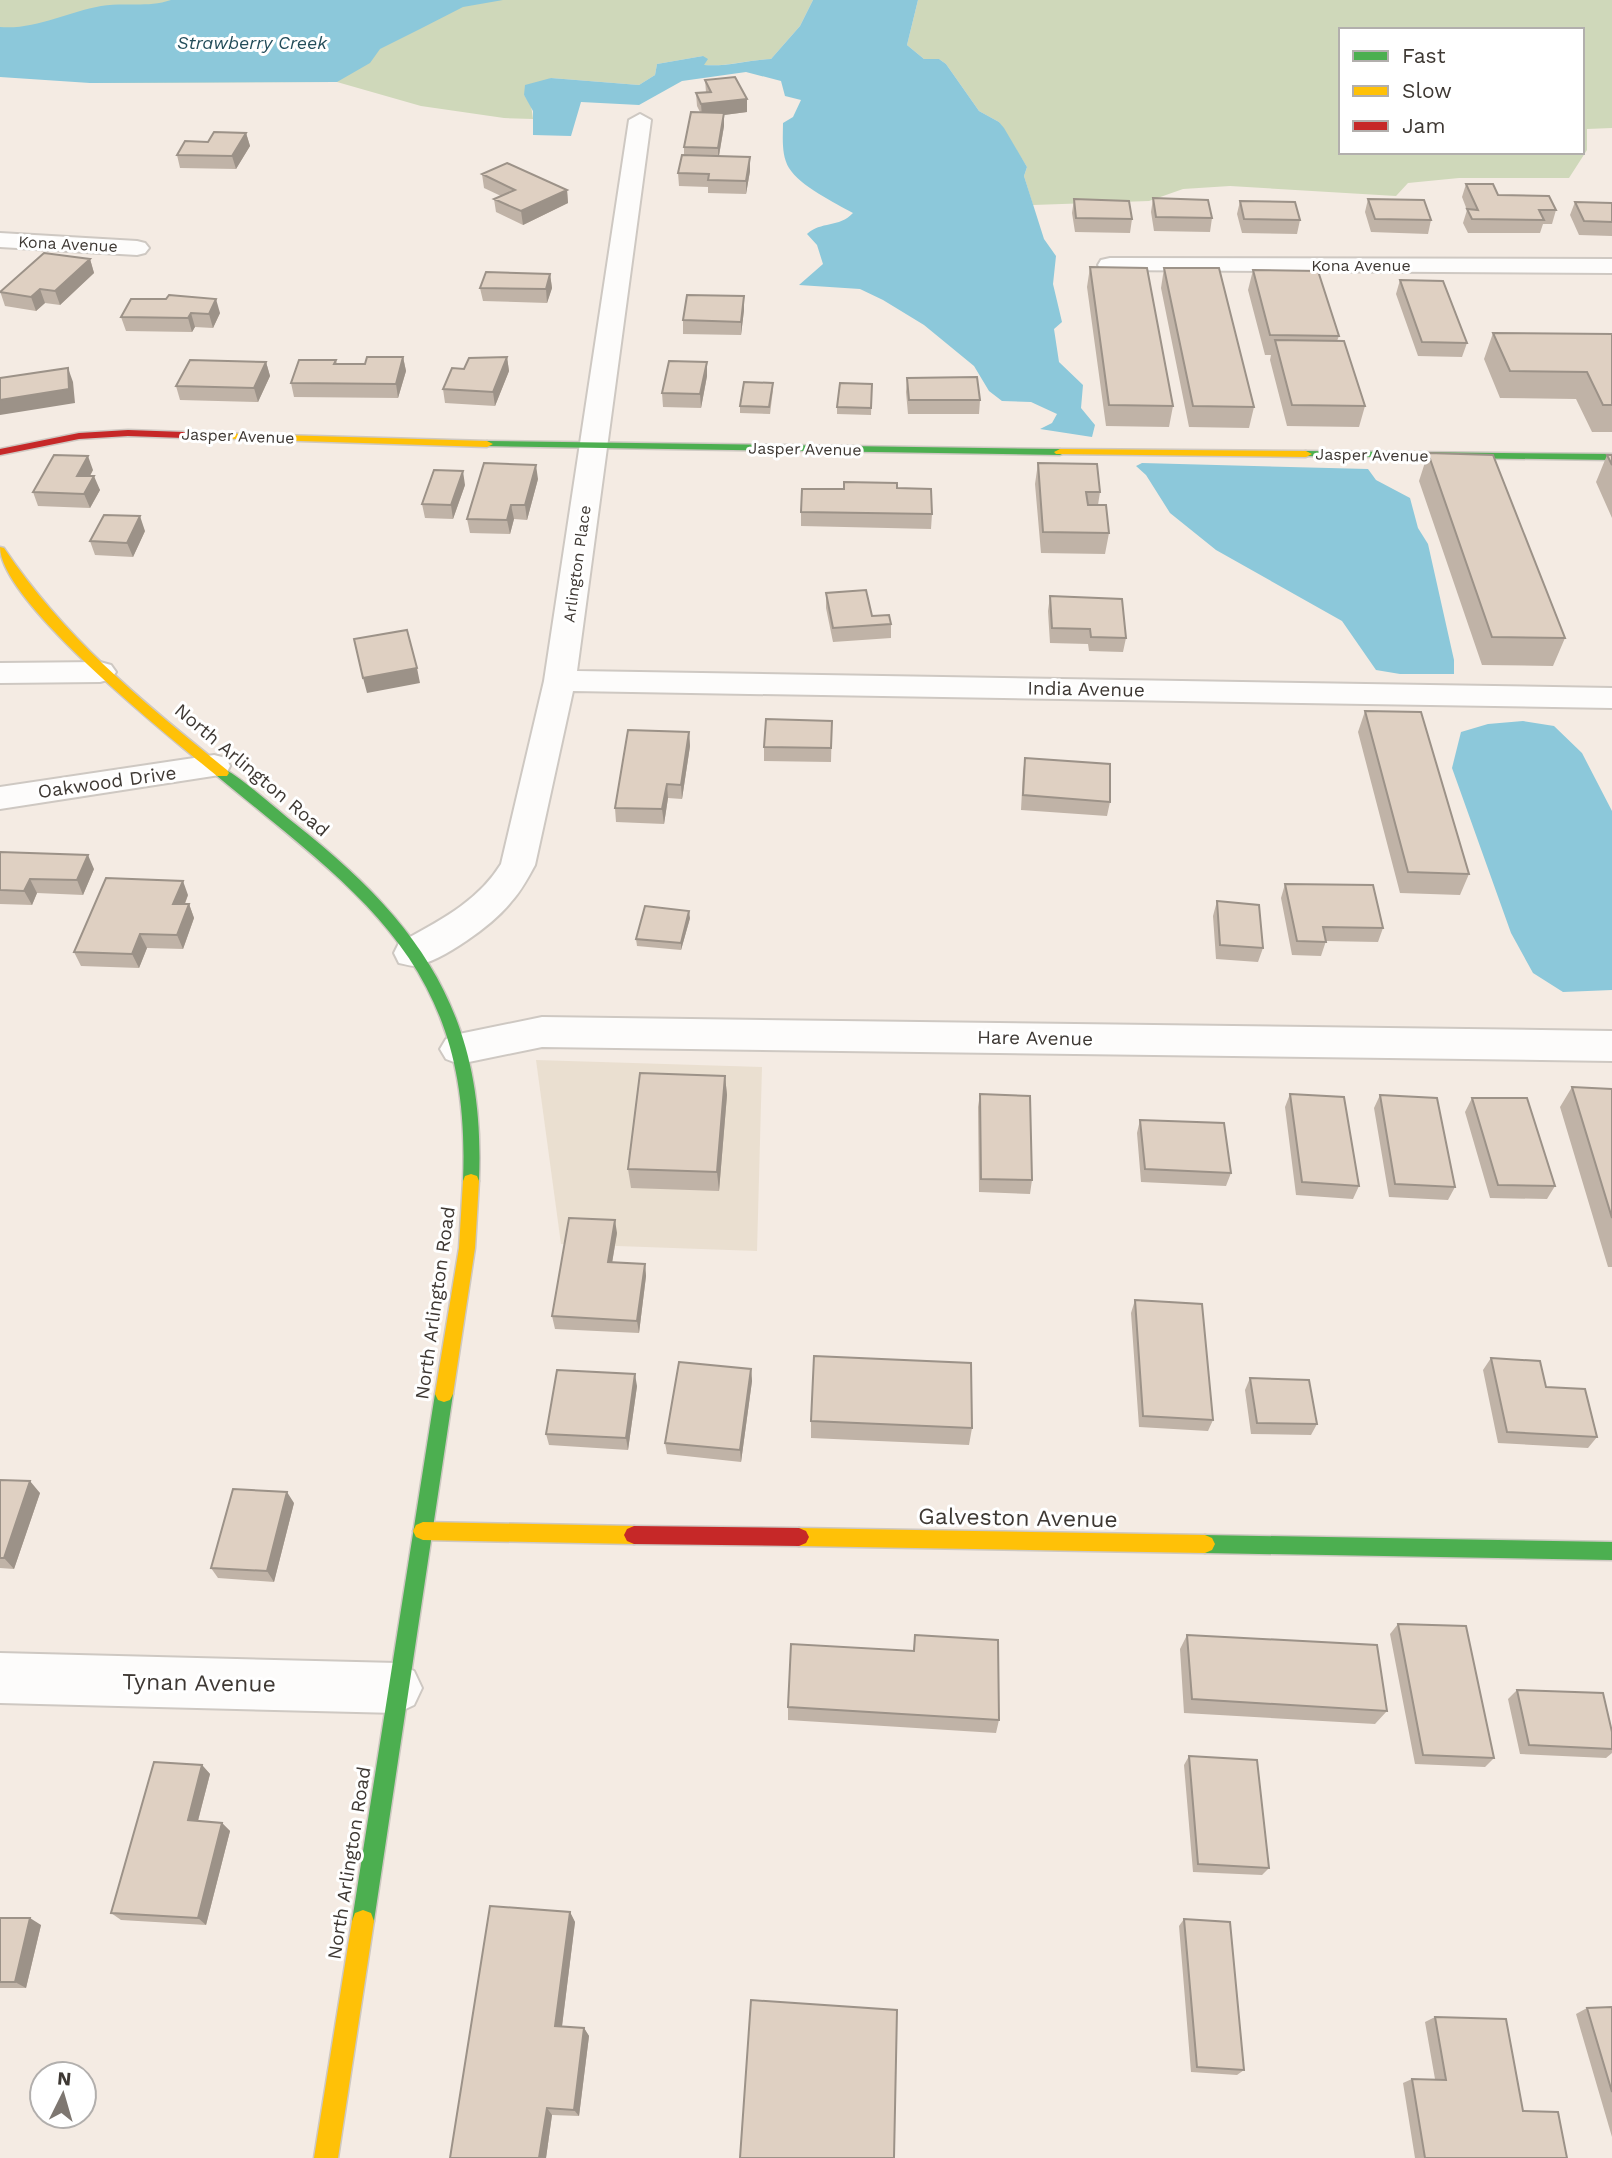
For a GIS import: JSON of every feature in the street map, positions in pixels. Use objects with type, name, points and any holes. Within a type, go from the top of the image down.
[{"type":"street","name":"Arlington Place","points":[[412,953],[488,908],[507,886],[517,865],[560,681],[640,120]]},
{"type":"street","name":"Kona Avenue","points":[[0,240],[137,247]]},
{"type":"street","name":"Kona Avenue","points":[[1110,265],[1612,266]]},
{"type":"street","name":"Jasper Avenue","points":[[0,452],[79,436],[128,433],[593,447],[1612,457]]},
{"type":"street","name":"North Arlington Road","points":[[0,551],[14,575],[100,672],[357,885],[412,953],[442,998],[459,1049],[474,1143],[467,1248],[326,2158]]},
{"type":"street","points":[[0,673],[100,672]]},
{"type":"street","name":"India Avenue","points":[[560,681],[1612,698]]},
{"type":"street","name":"Oakwood Drive","points":[[0,799],[214,766]]},
{"type":"street","name":"Hare Avenue","points":[[459,1049],[542,1032],[1612,1046]]},
{"type":"street","name":"Galveston Avenue","points":[[423,1531],[1612,1550]]},
{"type":"street","name":"Tynan Avenue","points":[[0,1678],[397,1688]]},
{"type":"shaded area","points":[[536,1060],[762,1067],[757,1251],[561,1244]]},
{"type":"green space","points":[[0,0],[318,0],[0,63]]},
{"type":"green space","points":[[396,0],[813,0],[800,26],[771,59],[703,65],[703,56],[657,64],[655,75],[639,85],[551,78],[524,95],[531,105],[533,119],[504,118],[421,106],[337,82],[90,83]]},
{"type":"green space","points":[[918,0],[1612,0],[1612,128],[1587,129],[1587,150],[1569,178],[1459,178],[1408,183],[1396,196],[1230,186],[1183,189],[1149,201],[1033,205],[1024,176],[1027,167],[999,122],[979,111],[946,64],[939,59],[924,59],[907,45]]},
{"type":"water","name":"Strawberry Creek","points":[[171,0],[503,0],[463,7],[380,49],[370,63],[337,82],[90,83],[0,77],[0,27],[26,26],[101,6],[153,4]]},
{"type":"water","points":[[813,0],[918,0],[907,45],[924,59],[939,59],[946,64],[979,111],[999,122],[1004,128],[1027,167],[1024,176],[1044,239],[1056,256],[1053,284],[1062,322],[1054,329],[1059,362],[1083,385],[1081,408],[1095,425],[1092,437],[1040,429],[1052,423],[1057,414],[1031,402],[1002,401],[989,391],[974,366],[924,325],[883,300],[860,289],[799,285],[823,264],[817,245],[807,234],[818,227],[842,221],[853,213],[809,188],[794,175],[786,163],[783,123],[793,117],[801,100],[785,96],[781,81],[746,72],[682,81],[639,105],[581,102],[571,136],[533,135],[533,111],[524,95],[525,85],[551,78],[639,85],[655,75],[657,64],[703,56],[708,59],[704,65],[771,59],[800,26]]},
{"type":"water","points":[[1142,463],[1368,469],[1376,480],[1410,498],[1418,528],[1428,544],[1454,660],[1454,674],[1400,674],[1376,670],[1342,621],[1216,550],[1170,513],[1146,475],[1136,466]]},
{"type":"water","points":[[1523,721],[1554,726],[1582,753],[1612,811],[1612,990],[1563,992],[1533,973],[1511,933],[1452,768],[1461,732],[1488,724]]},
{"type":"building","points":[[735,77],[747,99],[701,104],[696,93],[711,92],[705,80]]},
{"type":"building","points":[[691,112],[724,113],[718,148],[684,147]]},
{"type":"building","points":[[214,132],[246,133],[232,156],[177,155],[185,141],[208,142]]},
{"type":"building","points":[[682,155],[750,157],[746,181],[708,180],[709,174],[678,173]]},
{"type":"building","points":[[507,163],[567,190],[521,211],[494,199],[515,190],[482,174]]},
{"type":"building","points":[[1466,184],[1493,184],[1498,195],[1549,196],[1556,210],[1539,210],[1544,220],[1472,219],[1467,209],[1478,210]]},
{"type":"building","points":[[1153,198],[1208,200],[1212,218],[1156,217]]},
{"type":"building","points":[[1074,199],[1129,201],[1132,219],[1076,218]]},
{"type":"building","points":[[1368,199],[1424,200],[1431,220],[1375,219]]},
{"type":"building","points":[[1240,201],[1295,202],[1300,220],[1244,219]]},
{"type":"building","points":[[1575,202],[1612,203],[1612,222],[1584,221]]},
{"type":"building","points":[[44,253],[90,259],[55,291],[40,289],[31,297],[0,292]]},
{"type":"building","points":[[1090,267],[1147,268],[1173,406],[1109,405]]},
{"type":"building","points":[[1164,268],[1219,268],[1254,407],[1193,406]]},
{"type":"building","points":[[1253,270],[1318,271],[1339,336],[1270,335]]},
{"type":"building","points":[[486,272],[550,274],[546,289],[480,288]]},
{"type":"building","points":[[1400,280],[1443,281],[1467,343],[1422,342]]},
{"type":"building","points":[[169,295],[216,299],[209,314],[191,313],[188,318],[121,317],[131,299],[166,299]]},
{"type":"building","points":[[687,295],[744,296],[741,322],[683,320]]},
{"type":"building","points":[[1493,333],[1612,334],[1612,405],[1603,405],[1587,372],[1510,371]]},
{"type":"building","points":[[1275,340],[1344,341],[1365,406],[1292,405]]},
{"type":"building","points":[[367,357],[403,357],[396,384],[291,383],[299,360],[336,360],[334,364],[365,364]]},
{"type":"building","points":[[507,357],[493,392],[443,389],[452,368],[464,369],[469,358]]},
{"type":"building","points":[[190,360],[266,362],[254,388],[176,386]]},
{"type":"building","points":[[669,361],[707,362],[700,394],[662,393]]},
{"type":"building","points":[[68,368],[69,389],[0,400],[0,378]]},
{"type":"building","points":[[977,377],[980,400],[909,400],[907,378]]},
{"type":"building","points":[[744,382],[773,383],[769,407],[740,406]]},
{"type":"building","points":[[840,383],[872,384],[871,408],[837,407]]},
{"type":"building","points":[[1428,453],[1493,455],[1565,638],[1492,637]]},
{"type":"building","points":[[54,455],[88,456],[77,476],[94,476],[84,494],[33,492]]},
{"type":"building","points":[[484,463],[536,465],[525,505],[511,505],[507,520],[467,519]]},
{"type":"building","points":[[1038,463],[1097,464],[1100,492],[1086,492],[1088,505],[1106,505],[1109,533],[1043,532]]},
{"type":"building","points":[[434,470],[463,471],[451,505],[422,504]]},
{"type":"building","points":[[844,482],[897,483],[897,488],[931,489],[932,514],[801,512],[802,489],[844,489]]},
{"type":"building","points":[[104,515],[140,516],[127,543],[90,541]]},
{"type":"building","points":[[866,590],[872,616],[889,615],[891,624],[833,628],[826,593]]},
{"type":"building","points":[[1050,596],[1122,599],[1126,638],[1091,637],[1090,629],[1052,628]]},
{"type":"building","points":[[407,630],[417,668],[363,678],[354,639]]},
{"type":"building","points":[[1365,711],[1421,712],[1469,874],[1408,872]]},
{"type":"building","points":[[766,719],[832,721],[831,748],[764,747]]},
{"type":"building","points":[[628,730],[689,732],[681,785],[667,784],[662,809],[615,808]]},
{"type":"building","points":[[1025,758],[1110,764],[1110,802],[1023,795]]},
{"type":"building","points":[[0,852],[88,855],[77,880],[30,879],[24,891],[0,890]]},
{"type":"building","points":[[106,878],[183,881],[173,904],[189,904],[177,935],[140,934],[132,954],[74,952]]},
{"type":"building","points":[[1285,884],[1373,885],[1383,928],[1323,927],[1326,942],[1297,941]]},
{"type":"building","points":[[1217,901],[1259,905],[1263,948],[1220,945]]},
{"type":"building","points":[[645,906],[689,911],[681,943],[636,939]]},
{"type":"building","points":[[640,1073],[725,1076],[717,1172],[628,1169]]},
{"type":"building","points":[[1572,1087],[1612,1089],[1612,1218]]},
{"type":"building","points":[[980,1094],[1030,1096],[1032,1180],[981,1179]]},
{"type":"building","points":[[1290,1094],[1344,1097],[1359,1186],[1302,1182]]},
{"type":"building","points":[[1380,1095],[1437,1098],[1455,1187],[1395,1184]]},
{"type":"building","points":[[1472,1098],[1527,1098],[1555,1186],[1498,1185]]},
{"type":"building","points":[[1140,1120],[1224,1123],[1231,1173],[1145,1169]]},
{"type":"building","points":[[569,1218],[615,1220],[608,1262],[645,1264],[637,1321],[552,1316]]},
{"type":"building","points":[[1135,1300],[1202,1304],[1213,1420],[1143,1416]]},
{"type":"building","points":[[814,1356],[971,1363],[972,1428],[811,1421]]},
{"type":"building","points":[[1491,1358],[1540,1361],[1546,1387],[1585,1389],[1597,1437],[1507,1432]]},
{"type":"building","points":[[679,1362],[751,1369],[740,1450],[665,1443]]},
{"type":"building","points":[[557,1370],[635,1374],[626,1438],[546,1434]]},
{"type":"building","points":[[1250,1378],[1309,1380],[1317,1424],[1257,1423]]},
{"type":"building","points":[[0,1480],[30,1481],[4,1558],[0,1558]]},
{"type":"building","points":[[233,1489],[287,1492],[267,1571],[211,1568]]},
{"type":"building","points":[[1398,1624],[1466,1626],[1494,1758],[1423,1755]]},
{"type":"building","points":[[915,1635],[998,1640],[999,1720],[788,1707],[791,1644],[914,1651]]},
{"type":"building","points":[[1187,1635],[1377,1645],[1387,1711],[1192,1699]]},
{"type":"building","points":[[1517,1690],[1603,1693],[1612,1732],[1612,1749],[1529,1745]]},
{"type":"building","points":[[1189,1756],[1257,1760],[1269,1868],[1198,1864]]},
{"type":"building","points":[[154,1762],[202,1765],[188,1820],[222,1823],[198,1918],[111,1913]]},
{"type":"building","points":[[490,1906],[570,1912],[555,2026],[584,2028],[574,2110],[547,2108],[539,2158],[450,2158]]},
{"type":"building","points":[[0,1918],[30,1918],[15,1982],[0,1982]]},
{"type":"building","points":[[1184,1919],[1230,1922],[1244,2070],[1197,2067]]},
{"type":"building","points":[[751,2000],[897,2010],[894,2158],[740,2158]]},
{"type":"building","points":[[1612,2007],[1612,2092],[1587,2008]]},
{"type":"building","points":[[1435,2017],[1506,2019],[1523,2111],[1558,2112],[1567,2158],[1425,2158],[1412,2079],[1446,2080]]},
{"type":"traffic: fast","points":[[487,444],[1060,452]]},
{"type":"traffic: fast","points":[[1306,454],[1612,457]]},
{"type":"traffic: fast","points":[[222,773],[308,841],[357,885],[404,939],[426,971],[451,1020],[463,1065],[472,1136],[471,1181]]},
{"type":"traffic: fast","points":[[363,1921],[444,1394]]},
{"type":"traffic: fast","points":[[1205,1544],[1612,1551]]},
{"type":"traffic: slow","points":[[212,436],[487,444]]},
{"type":"traffic: slow","points":[[1060,452],[1306,454]]},
{"type":"traffic: slow","points":[[0,551],[21,583],[73,643],[101,671],[222,773]]},
{"type":"traffic: slow","points":[[444,1394],[467,1248],[471,1181]]},
{"type":"traffic: slow","points":[[423,1531],[634,1535]]},
{"type":"traffic: slow","points":[[799,1537],[1205,1544]]},
{"type":"traffic: slow","points":[[326,2158],[363,1921]]},
{"type":"traffic: jam","points":[[0,452],[79,436],[128,433],[212,436]]},
{"type":"traffic: jam","points":[[634,1535],[799,1537]]}]
